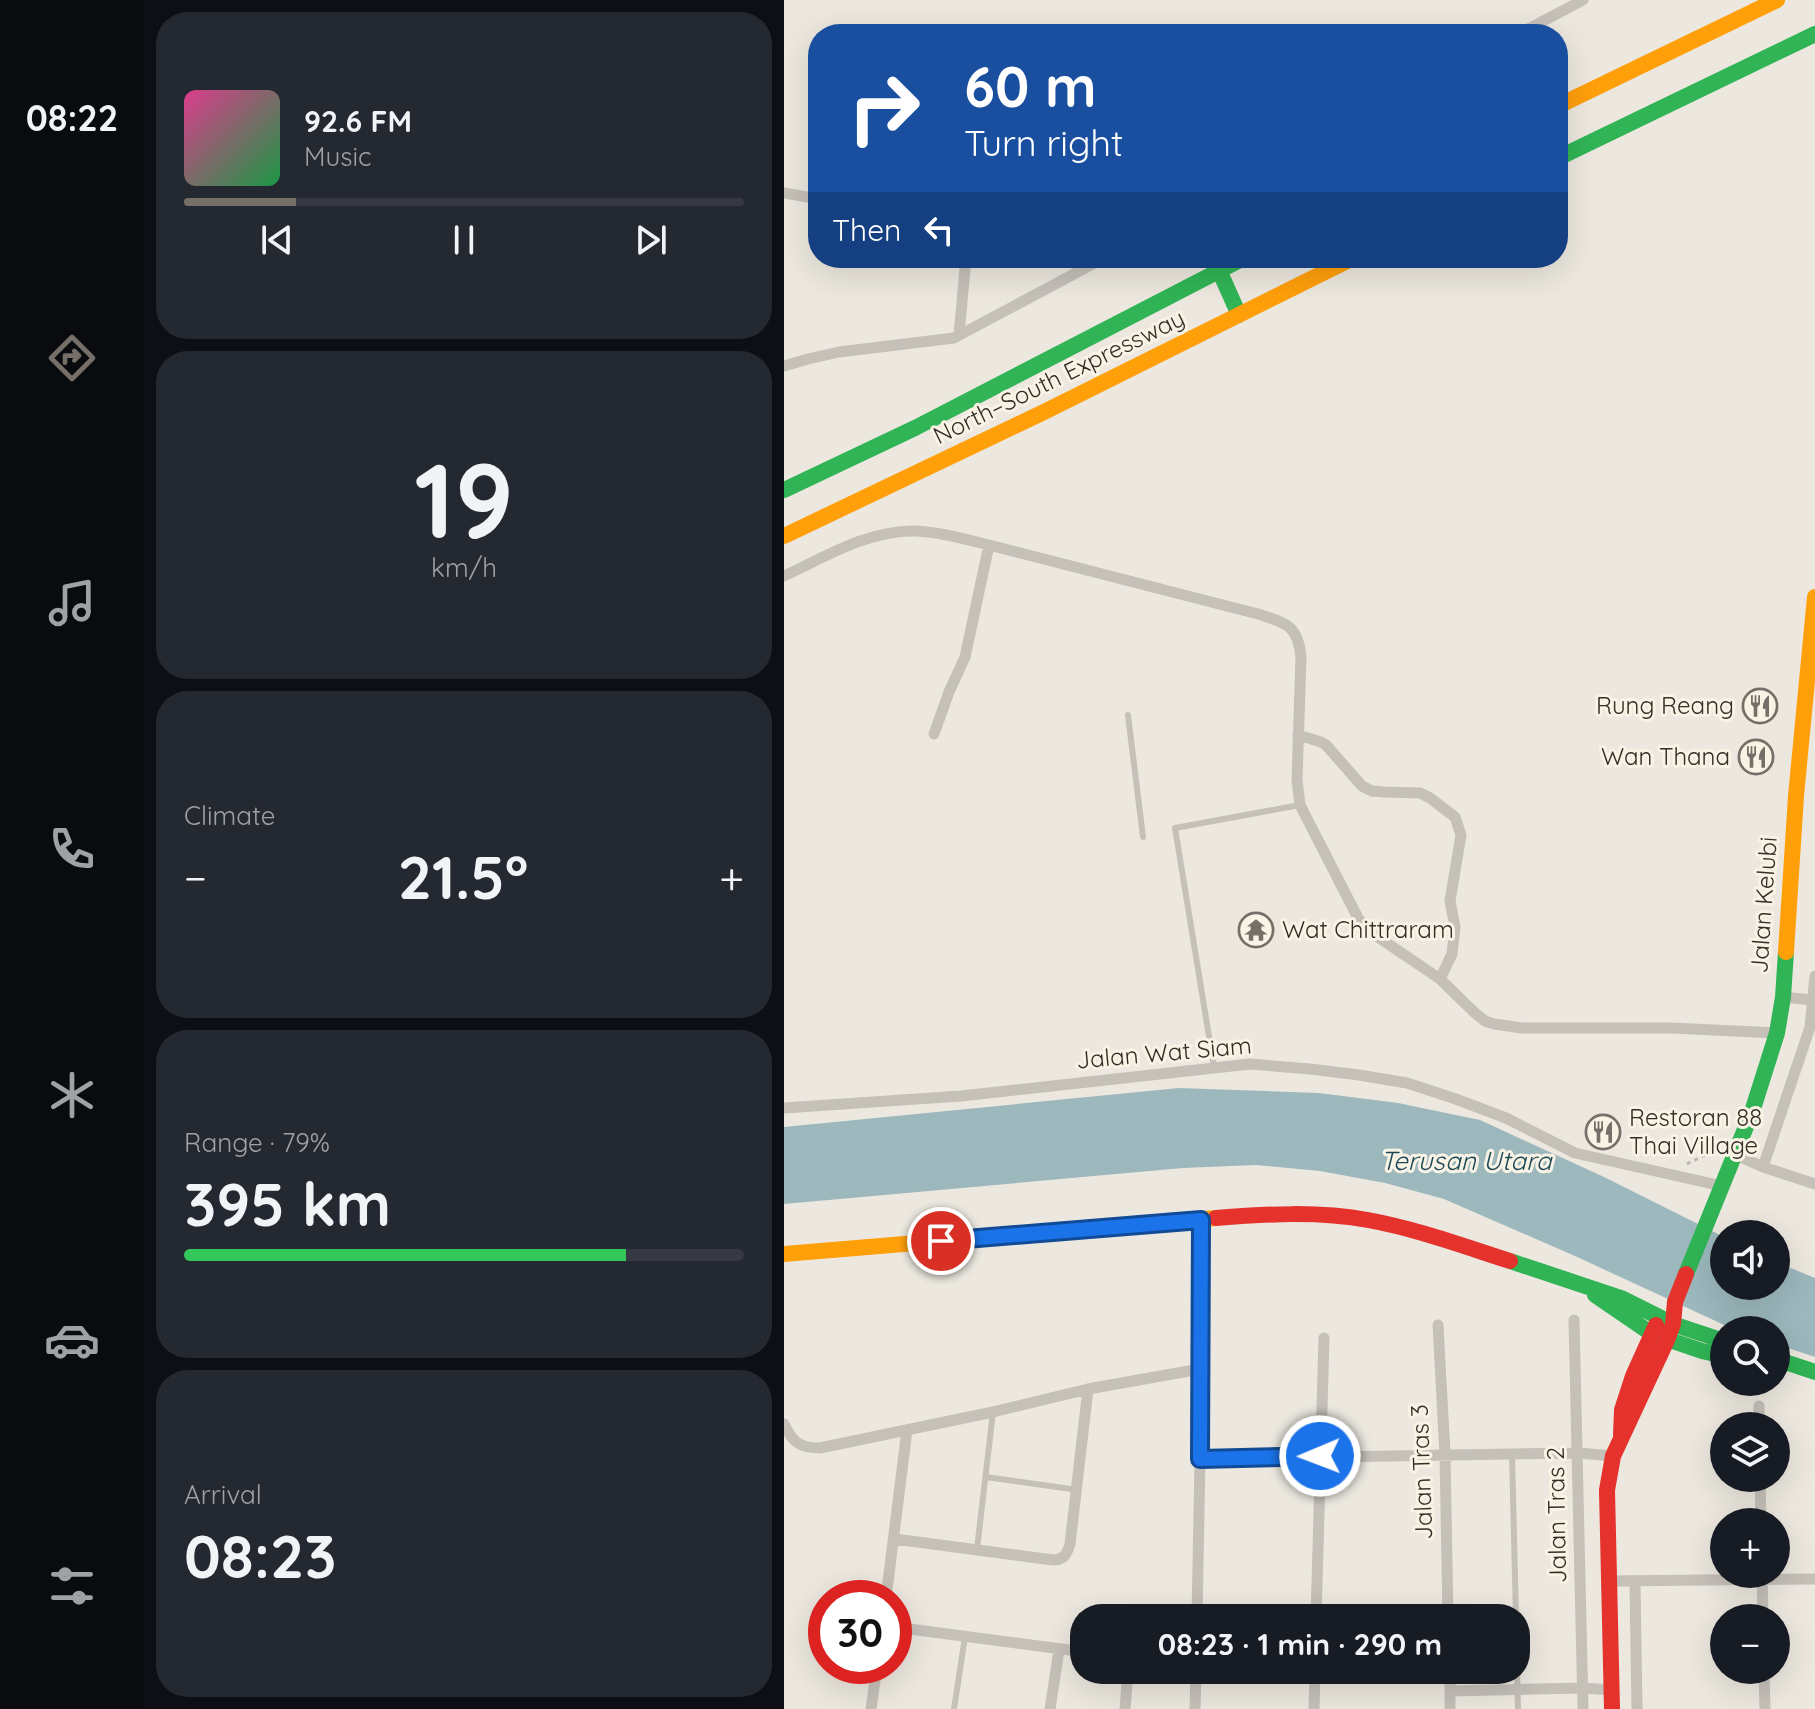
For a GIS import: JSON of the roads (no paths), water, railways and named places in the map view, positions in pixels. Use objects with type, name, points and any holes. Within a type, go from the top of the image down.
[{"type":"main road","points":[[1568,101],[1777,0]]},
{"type":"main road","points":[[1568,153],[1815,34]]},
{"type":"main road","name":"North–South Expressway","points":[[784,490],[969,400],[1223,268]]},
{"type":"main road","name":"North–South Expressway","points":[[784,536],[936,465],[1333,268]]},
{"type":"main road","points":[[1219,270],[1239,315]]},
{"type":"main road","name":"Jalan Kelubi","points":[[1663,1329],[1766,1074],[1777,1033],[1783,997],[1796,796],[1815,597]]},
{"type":"main road","points":[[784,1254],[1257,1215],[1367,1220],[1437,1237],[1584,1287],[1710,1353]]},
{"type":"main road","points":[[1663,1329],[1710,1338]]},
{"type":"main road","points":[[1612,1709],[1607,1490],[1613,1456],[1634,1414],[1663,1329]]},
{"type":"main road","points":[[1790,1365],[1815,1372]]},
{"type":"street","points":[[1538,24],[1583,0]]},
{"type":"street","points":[[784,193],[808,197]]},
{"type":"street","points":[[959,335],[965,268]]},
{"type":"street","points":[[784,366],[822,355],[944,340],[1085,268]]},
{"type":"street","points":[[784,576],[853,543],[874,536],[915,531],[989,545],[1287,624],[1300,643],[1297,780],[1300,805],[1364,926],[1440,979],[1475,1013],[1494,1024],[1522,1028],[1671,1028],[1777,1033]]},
{"type":"street","points":[[934,734],[965,657],[989,545]]},
{"type":"street","points":[[1298,735],[1326,745],[1362,786],[1372,791],[1420,793],[1455,817],[1461,835],[1450,901],[1455,927],[1452,954],[1440,979]]},
{"type":"street","points":[[1763,1167],[1812,1028],[1815,976]]},
{"type":"street","points":[[1783,997],[1813,1000]]},
{"type":"street","name":"Jalan Wat Siam","points":[[784,1108],[961,1096],[1250,1064],[1407,1083],[1506,1118],[1575,1153],[1722,1186]]},
{"type":"street","points":[[1734,1154],[1815,1184]]},
{"type":"street","points":[[1197,1604],[1201,1220]]},
{"type":"street","name":"Jalan Tras 2","points":[[1574,1320],[1583,1709]]},
{"type":"street","name":"Jalan Tras 3","points":[[1438,1325],[1445,1454],[1448,1604]]},
{"type":"street","points":[[1316,1604],[1324,1338]]},
{"type":"street","points":[[784,1424],[798,1444],[820,1448],[1088,1389],[1200,1369]]},
{"type":"street","points":[[895,1539],[1059,1560],[1068,1552],[1070,1544],[1088,1389]]},
{"type":"street","points":[[1759,1406],[1759,1412]]},
{"type":"street","points":[[889,1580],[907,1430]]},
{"type":"street","points":[[1200,1459],[1578,1453],[1613,1456]]},
{"type":"street","points":[[1790,1578],[1815,1579]]},
{"type":"street","points":[[1608,1581],[1710,1579]]},
{"type":"street","points":[[1635,1582],[1637,1709]]},
{"type":"street","points":[[912,1630],[1070,1651]]},
{"type":"street","points":[[1050,1709],[1059,1650]]},
{"type":"street","points":[[871,1709],[874,1684]]},
{"type":"street","points":[[1125,1709],[1127,1684]]},
{"type":"street","points":[[1195,1709],[1196,1684]]},
{"type":"street","points":[[1314,1709],[1315,1684]]},
{"type":"street","points":[[1450,1684],[1450,1709]]},
{"type":"street","points":[[1764,1684],[1765,1709]]},
{"type":"street","points":[[1450,1691],[1612,1690]]},
{"type":"lane","points":[[1128,715],[1143,837]]},
{"type":"lane","points":[[1214,1068],[1175,828],[1300,805]]},
{"type":"lane","points":[[977,1549],[993,1412]]},
{"type":"lane","points":[[1512,1454],[1516,1604]]},
{"type":"lane","points":[[986,1477],[1078,1490]]},
{"type":"lane","points":[[954,1709],[965,1637]]},
{"type":"lane","points":[[1518,1684],[1518,1709]]},
{"type":"water","name":"Terusan Utara","points":[[1179,1088],[1319,1093],[1398,1103],[1480,1120],[1710,1230],[1710,1300],[1790,1300],[1790,1268],[1815,1278],[1815,1357],[1790,1349],[1790,1316],[1710,1316],[1710,1318],[1444,1199],[1385,1183],[1320,1171],[1256,1165],[1183,1168],[784,1204],[784,1127]]},
{"type":"place","name":"Rung Reang","points":[[1760,706]]},
{"type":"place","name":"Wan Thana","points":[[1756,757]]},
{"type":"place","name":"Wat Chittraram","points":[[1256,930]]},
{"type":"place","name":"Restoran 88 Thai Village","points":[[1603,1132]]}]
